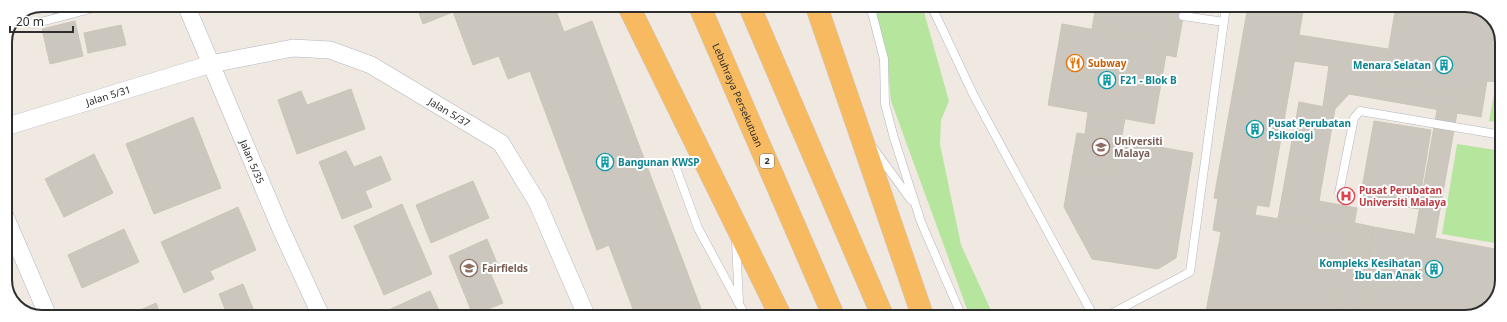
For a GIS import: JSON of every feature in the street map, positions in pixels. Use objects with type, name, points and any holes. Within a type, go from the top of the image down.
[{"type":"highway","points":[[631,12],[778,310]]},
{"type":"highway","name":"Lebuhraya Persekutuan","points":[[702,12],[831,310]]},
{"type":"highway","points":[[752,12],[880,310]]},
{"type":"highway","points":[[818,12],[921,310]]},
{"type":"street","name":"Jalan 5/35","points":[[189,12],[280,228],[318,310]]},
{"type":"street","name":"Jalan 5/37","points":[[211,64],[293,48],[330,50],[371,65],[501,143],[537,202],[584,310]]},
{"type":"street","name":"Jalan 5/31","points":[[12,125],[211,64]]},
{"type":"street","points":[[12,232],[45,310]]},
{"type":"lane","points":[[23,19],[25,22],[33,24],[79,12]]},
{"type":"lane","points":[[872,12],[884,59],[885,104],[894,138],[915,206],[959,310]]},
{"type":"lane","points":[[934,12],[974,96],[1090,310]]},
{"type":"lane","points":[[1118,310],[1190,272],[1225,12]]},
{"type":"lane","points":[[1183,16],[1224,22]]},
{"type":"lane","points":[[1339,193],[1354,118],[1360,111],[1495,134]]},
{"type":"lane","points":[[860,131],[915,206]]},
{"type":"lane","points":[[676,168],[698,228],[742,310]]},
{"type":"lane","points":[[735,223],[739,305]]},
{"type":"green space","points":[[876,12],[924,12],[949,101],[941,120],[940,144],[961,245],[991,310],[967,310],[891,101],[886,50]]},
{"type":"green space","points":[[1495,88],[1495,122],[1489,121]]},
{"type":"green space","points":[[1457,144],[1495,150],[1495,243],[1442,234]]},
{"type":"building","points":[[53,12],[68,12],[54,16]]},
{"type":"building","name":"Bangunan KWSP","points":[[419,12],[453,12],[423,24]]},
{"type":"building","name":"Bangunan KWSP","points":[[453,12],[557,12],[564,32],[592,21],[701,310],[633,310],[609,245],[597,250],[530,71],[508,79],[499,56],[473,65]]},
{"type":"building","points":[[1095,12],[1184,12],[1176,57],[1166,55],[1168,43],[1092,29]]},
{"type":"building","name":"Pusat Perubatan Psikologi","points":[[1247,12],[1303,12],[1269,207],[1214,198]]},
{"type":"building","name":"Menara Selatan","points":[[1395,12],[1471,13],[1485,19],[1493,30],[1495,40],[1495,82],[1487,81],[1481,117],[1457,113],[1460,95],[1383,81]]},
{"type":"building","points":[[75,21],[83,56],[50,64],[42,29]]},
{"type":"building","name":"F21 - Blok B","points":[[1062,24],[1168,43],[1154,124],[1048,105]]},
{"type":"building","points":[[121,25],[126,45],[88,53],[84,33]]},
{"type":"building","points":[[1299,35],[1388,49],[1383,81],[1460,95],[1457,113],[1349,94],[1335,109],[1323,106],[1329,66],[1294,61]]},
{"type":"building","points":[[351,89],[365,129],[297,154],[278,100],[301,91],[307,105]]},
{"type":"building","points":[[1299,102],[1335,109],[1319,201],[1357,208],[1353,231],[1278,218]]},
{"type":"building","points":[[1437,110],[1457,113],[1435,238],[1415,234]]},
{"type":"building","points":[[1088,112],[1125,119],[1121,140],[1085,134]]},
{"type":"building","points":[[193,117],[221,188],[154,214],[126,144]]},
{"type":"building","points":[[1374,121],[1431,130],[1418,209],[1360,199]]},
{"type":"building","points":[[1077,133],[1114,139],[1108,173],[1071,166]]},
{"type":"building","points":[[1114,139],[1193,153],[1176,258],[1158,269],[1092,259],[1064,207],[1071,166],[1108,173]]},
{"type":"building","points":[[346,151],[354,167],[381,156],[391,180],[365,191],[372,207],[342,219],[319,162]]},
{"type":"building","points":[[94,154],[113,193],[64,217],[45,179]]},
{"type":"building","points":[[473,181],[489,218],[431,243],[416,205]]},
{"type":"building","points":[[1218,198],[1257,205],[1255,215],[1353,231],[1339,310],[1206,310],[1221,232],[1213,230]]},
{"type":"building","points":[[402,204],[432,274],[384,295],[354,226]]},
{"type":"building","points":[[238,207],[256,250],[210,271],[214,279],[184,293],[161,242]]},
{"type":"building","points":[[1355,223],[1374,227],[1358,310],[1339,310]]},
{"type":"building","name":"Kompleks Kesihatan Ibu dan Anak","points":[[1374,227],[1495,249],[1495,280],[1493,290],[1485,303],[1480,306],[1465,310],[1358,310]]},
{"type":"building","points":[[124,229],[139,262],[82,288],[68,255]]},
{"type":"building","points":[[487,239],[499,268],[490,272],[503,303],[486,310],[471,310],[449,256]]},
{"type":"building","points":[[243,284],[254,310],[225,310],[219,294]]},
{"type":"building","points":[[430,291],[439,310],[389,310]]},
{"type":"building","points":[[156,303],[159,310],[140,310]]},
{"type":"place","name":"Subway","points":[[1075,63]]},
{"type":"place","name":"Menara Selatan","points":[[1444,65]]},
{"type":"place","name":"F21 - Blok B","points":[[1107,80]]},
{"type":"place","name":"Pusat Perubatan Psikologi","points":[[1255,129]]},
{"type":"place","name":"Universiti Malaya","points":[[1101,147]]},
{"type":"place","name":"Bangunan KWSP","points":[[605,162]]},
{"type":"place","name":"Pusat Perubatan Universiti Malaya","points":[[1346,196]]},
{"type":"place","name":"Fairfields","points":[[469,268]]},
{"type":"place","name":"Kompleks Kesihatan Ibu dan Anak","points":[[1434,269]]}]
